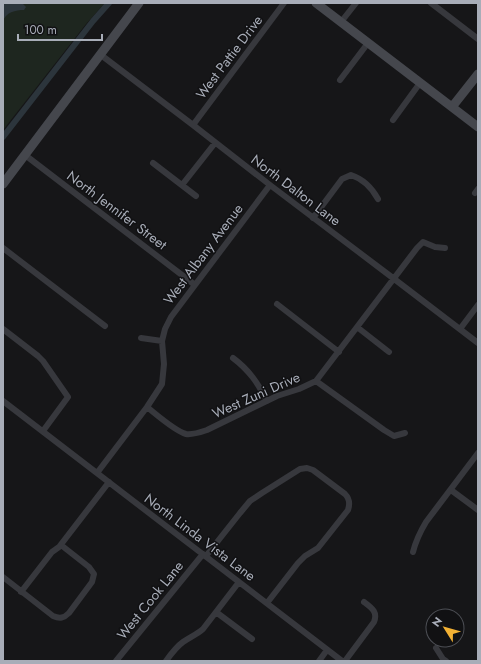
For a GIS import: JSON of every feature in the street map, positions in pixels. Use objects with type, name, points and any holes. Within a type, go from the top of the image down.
[{"type":"street","points":[[3,184],[139,3]]},
{"type":"street","name":"West Pattie Drive","points":[[193,125],[284,3]]},
{"type":"street","points":[[316,3],[478,128]]},
{"type":"street","points":[[341,22],[356,3]]},
{"type":"street","points":[[431,3],[478,39]]},
{"type":"street","points":[[340,80],[368,43]]},
{"type":"street","name":"North Dalton Lane","points":[[101,55],[270,186],[478,343]]},
{"type":"street","points":[[452,107],[478,74]]},
{"type":"street","points":[[393,120],[420,83]]},
{"type":"street","points":[[182,186],[215,143]]},
{"type":"street","name":"North Jennifer Street","points":[[25,155],[195,285]]},
{"type":"street","points":[[153,163],[196,196]]},
{"type":"street","points":[[313,218],[342,179],[351,175],[358,177],[370,187],[378,199]]},
{"type":"street","name":"West Albany Avenue","points":[[97,473],[147,407],[162,384],[164,364],[162,341],[165,329],[171,317],[270,186]]},
{"type":"street","name":"West Zuni Drive","points":[[147,407],[175,429],[186,434],[198,433],[277,396],[299,389],[316,381],[417,248],[423,242],[435,247],[446,248]]},
{"type":"street","points":[[3,248],[105,326]]},
{"type":"street","points":[[277,304],[339,352]]},
{"type":"street","points":[[460,329],[478,305]]},
{"type":"street","points":[[357,328],[389,352]]},
{"type":"street","points":[[3,329],[43,361],[68,397],[43,431]]},
{"type":"street","points":[[141,338],[162,341]]},
{"type":"street","points":[[233,358],[243,365],[257,382],[267,401]]},
{"type":"street","points":[[316,381],[384,430],[394,436],[404,434]]},
{"type":"street","name":"North Linda Vista Lane","points":[[3,401],[327,650],[344,661]]},
{"type":"street","points":[[413,552],[415,542],[426,522],[478,453]]},
{"type":"street","name":"West Cook Lane","points":[[116,661],[250,501],[300,469],[307,468],[313,470],[346,494],[350,504],[348,510],[318,548],[305,556],[298,563],[267,603]]},
{"type":"street","points":[[21,592],[52,552],[61,545],[108,482]]},
{"type":"street","points":[[451,490],[478,510]]},
{"type":"street","points":[[3,577],[53,616],[62,618],[69,613],[92,582],[94,574],[89,567],[61,545]]},
{"type":"street","points":[[166,661],[176,648],[183,642],[203,630],[239,582]]},
{"type":"street","points":[[344,661],[374,622],[376,615],[372,608],[364,602]]},
{"type":"street","points":[[216,612],[252,640]]},
{"type":"street","points":[[436,648],[446,661]]},
{"type":"street","points":[[319,661],[327,650]]},
{"type":"shaded area","points":[[3,3],[105,3],[86,24],[3,130]]},
{"type":"shaded area","points":[[3,3],[22,3],[26,7],[24,10],[14,11],[8,14],[3,22]]},
{"type":"waterway","points":[[3,137],[93,21],[109,3]]}]
